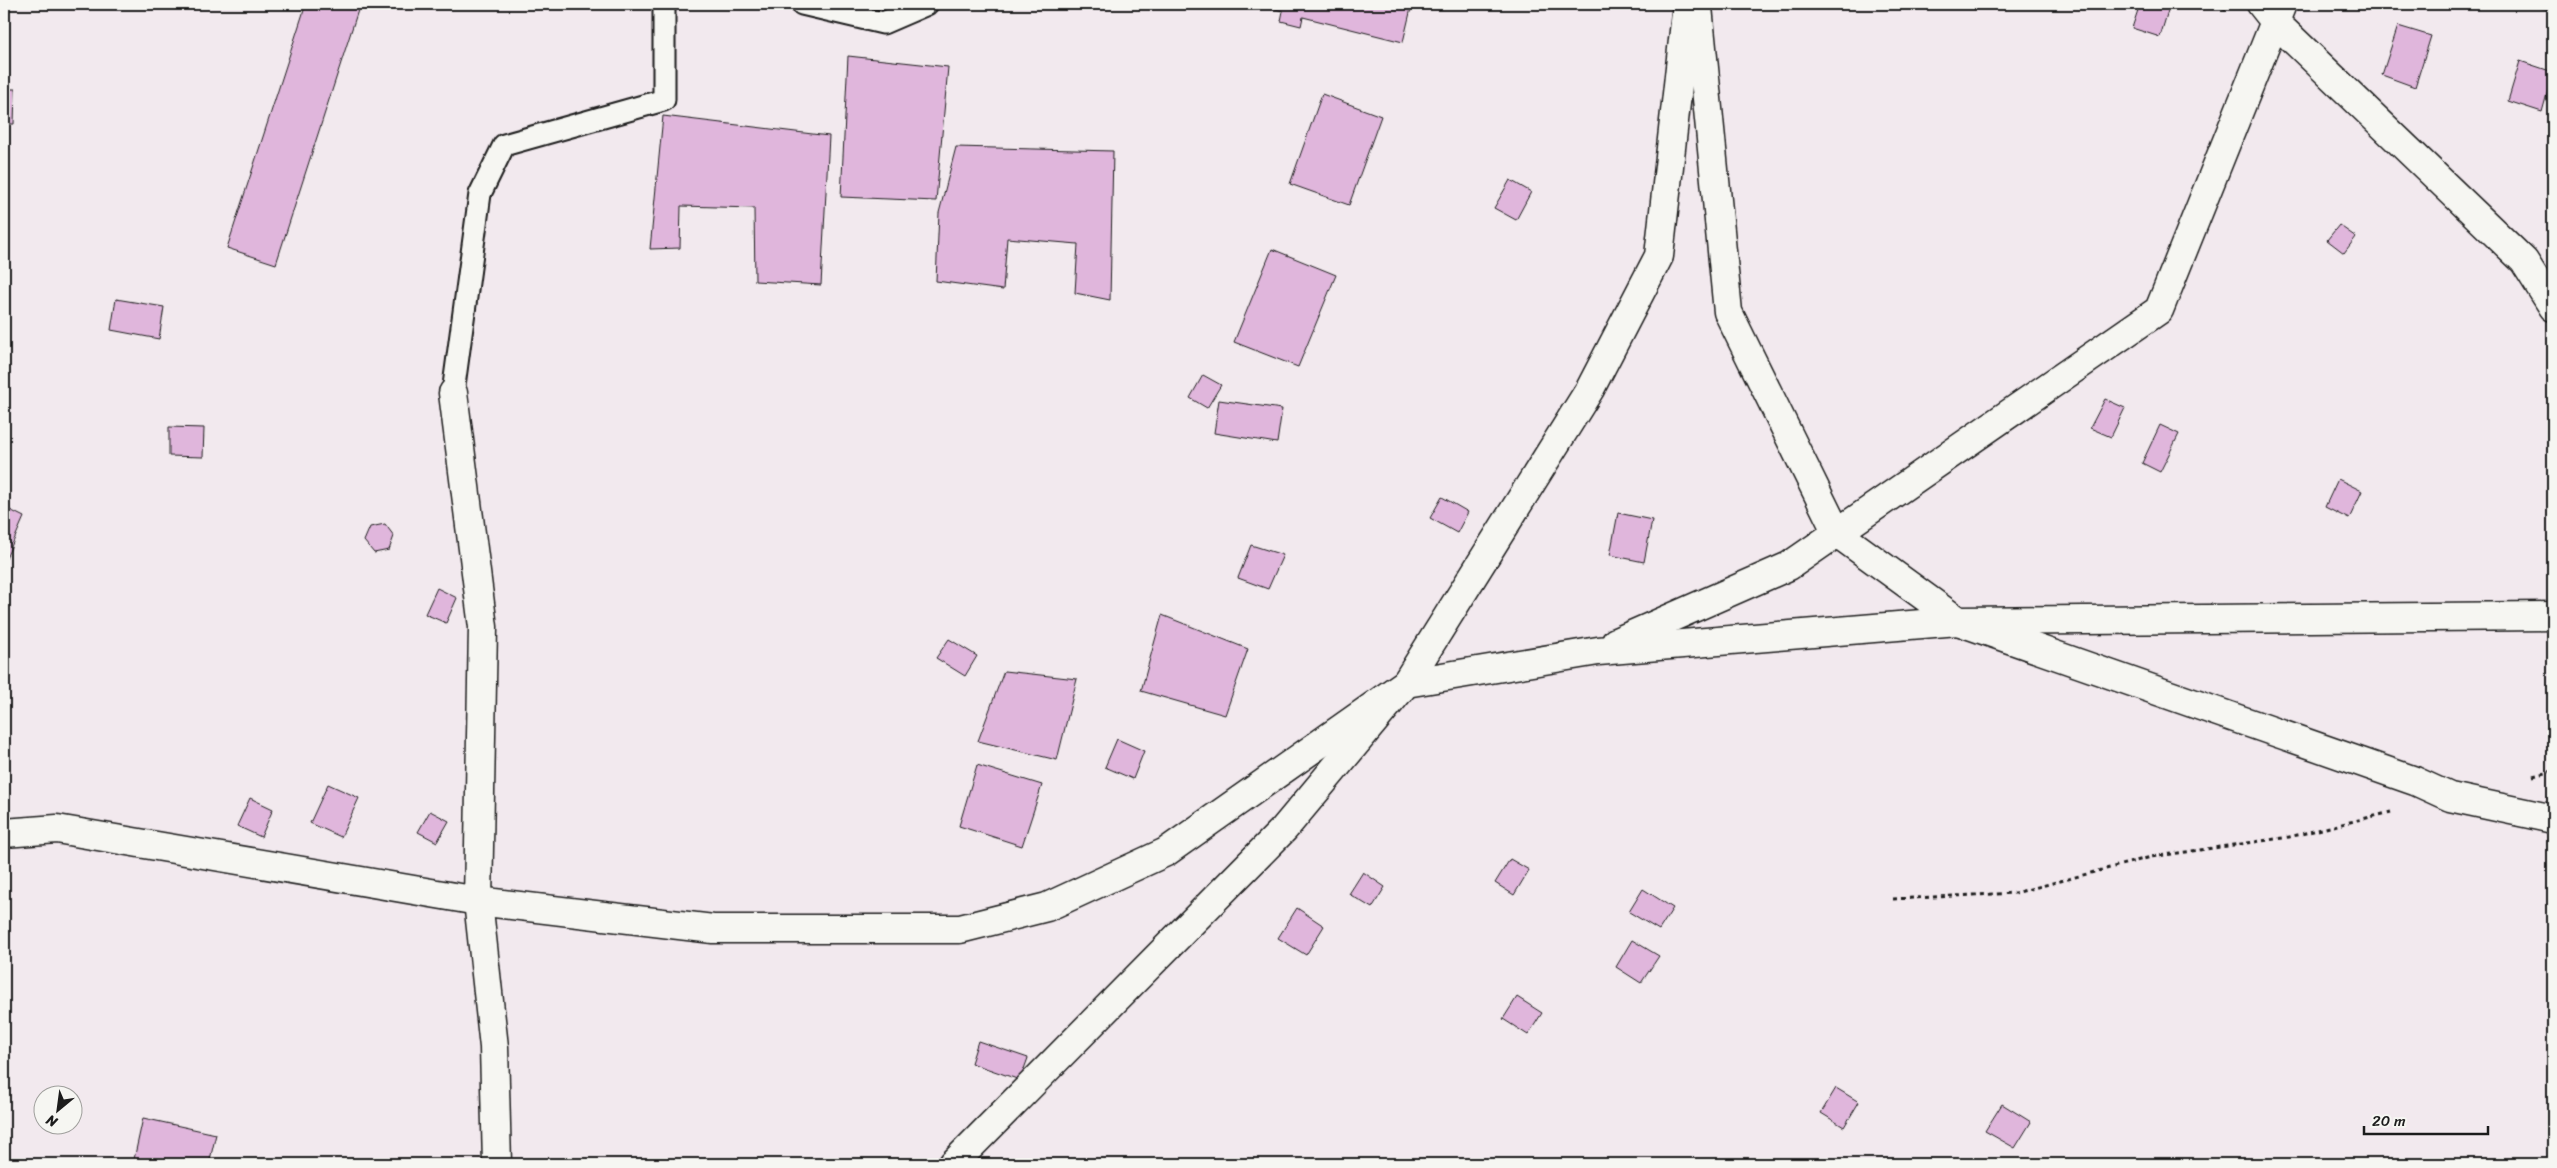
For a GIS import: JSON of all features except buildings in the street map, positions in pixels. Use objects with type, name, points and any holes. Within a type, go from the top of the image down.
[{"type":"street","points":[[952,1164],[1284,829],[1406,683],[1590,389],[1659,256],[1687,4]]},
{"type":"street","points":[[1698,4],[1728,312],[1837,532],[1958,622],[2415,781],[2450,797],[2553,819]]},
{"type":"street","points":[[1598,651],[1789,566],[2160,310],[2273,10],[2524,261],[2553,308]]},
{"type":"street","points":[[453,393],[484,627],[478,901],[494,1047],[497,1164]]},
{"type":"street","points":[[4,833],[57,829],[478,901],[713,929],[960,929],[1047,907],[1166,852],[1406,683],[1598,651],[1958,622],[2553,616]]},
{"type":"lane","points":[[453,393],[480,194],[504,145],[664,100],[664,4]]},
{"type":"lane","points":[[802,4],[883,23],[927,4]]},
{"type":"path","points":[[2530,777],[2553,771]]},
{"type":"path","points":[[1893,899],[2015,893],[2151,857],[2288,837],[2393,811]]}]
